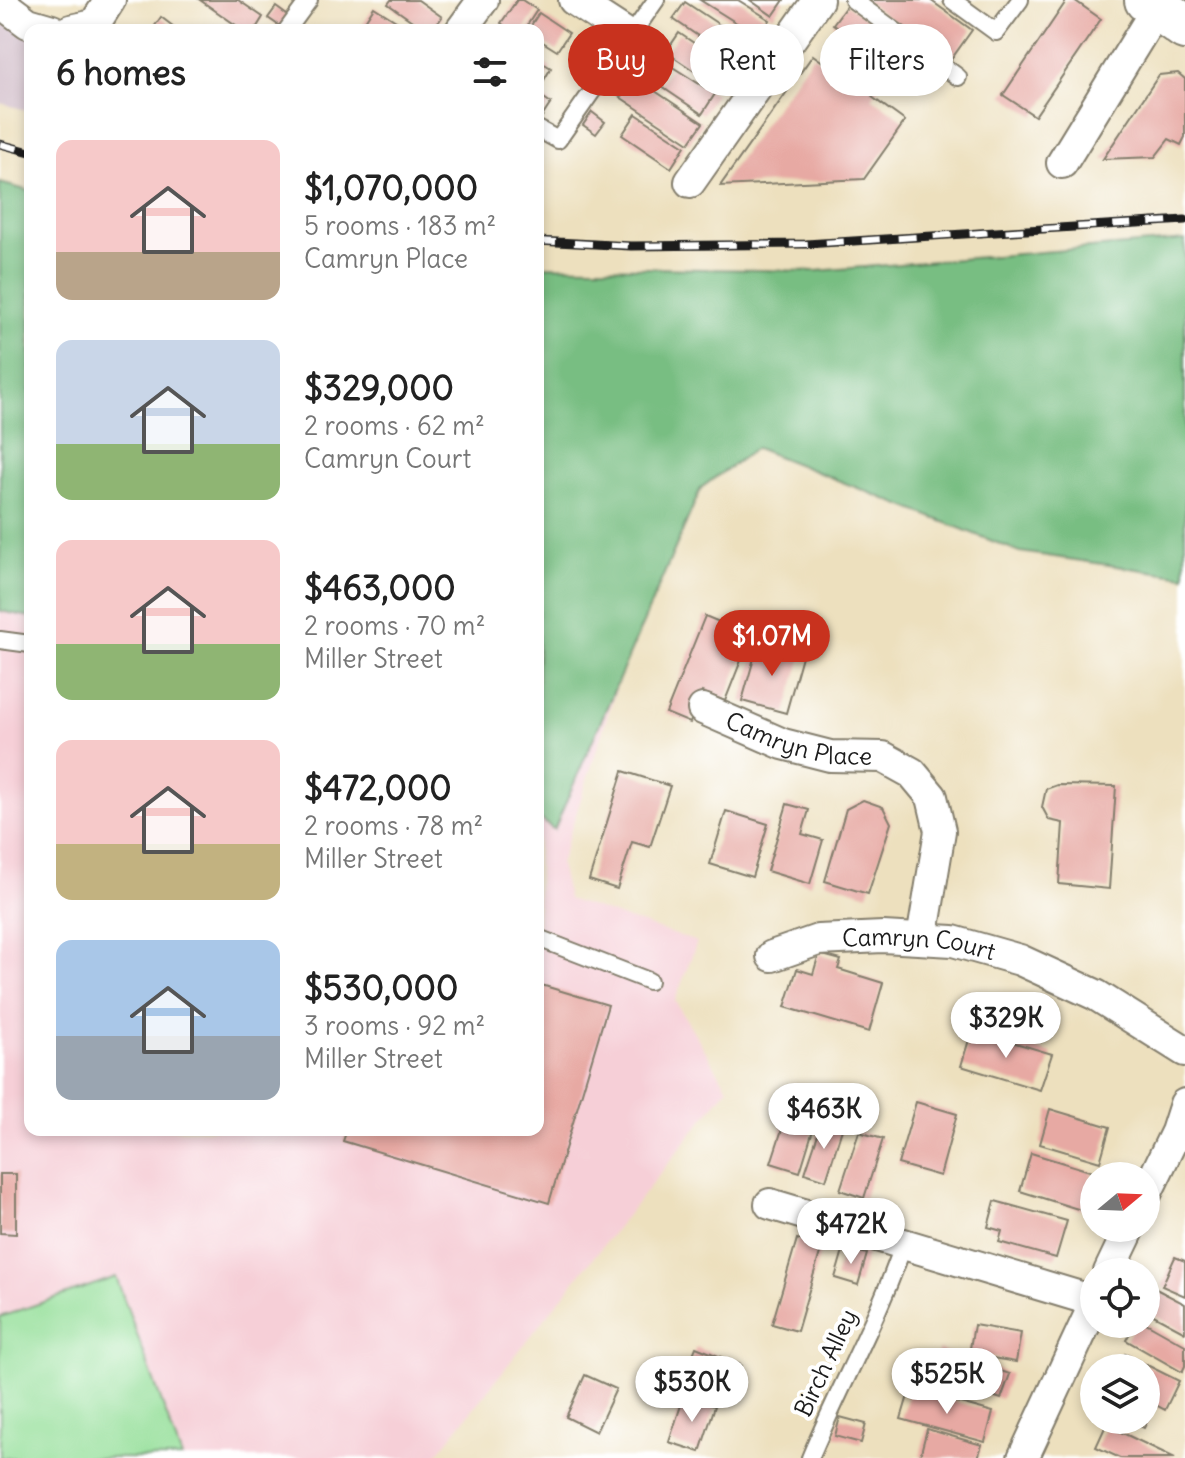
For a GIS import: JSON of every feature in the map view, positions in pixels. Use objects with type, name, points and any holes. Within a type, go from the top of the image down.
[{"type":"street","points":[[95,24],[110,0]]},
{"type":"street","points":[[465,24],[483,0]]},
{"type":"street","points":[[574,0],[611,24]]},
{"type":"street","points":[[690,182],[818,0]]},
{"type":"street","points":[[0,2],[31,24]]},
{"type":"street","points":[[1062,163],[1163,9]]},
{"type":"street","name":"Camryn Place","points":[[703,709],[783,744],[830,756],[883,757],[912,773],[932,797],[940,831],[922,939]]},
{"type":"street","name":"Camryn Court","points":[[772,956],[818,940],[883,937],[953,941],[1020,960],[1096,995],[1185,1051]]},
{"type":"street","points":[[1160,1165],[1185,1104]]},
{"type":"street","points":[[770,1204],[1080,1299]]},
{"type":"street","points":[[1023,1458],[1080,1334]]},
{"type":"lane","points":[[291,24],[309,0]]},
{"type":"lane","points":[[640,24],[656,0]]},
{"type":"lane","points":[[853,0],[958,77]]},
{"type":"lane","points":[[952,0],[996,32],[1020,0]]},
{"type":"lane","points":[[544,132],[558,140],[589,96]]},
{"type":"lane","points":[[0,640],[24,643]]},
{"type":"lane","points":[[544,940],[649,981]]},
{"type":"lane","name":"Birch Alley","points":[[810,1458],[904,1243]]},
{"type":"shaded area","points":[[0,2],[24,24],[24,109],[0,103]]},
{"type":"shaded area","points":[[0,226],[24,230],[24,1136],[544,1136],[544,298],[744,291],[560,864],[568,899],[697,942],[675,1001],[728,1088],[434,1458],[0,1458]]},
{"type":"green space","points":[[0,183],[24,189],[24,616],[0,611]]},
{"type":"green space","points":[[1185,240],[1185,576],[1020,552],[756,448],[701,488],[554,830],[544,822],[544,266],[816,271]]},
{"type":"green space","points":[[116,1277],[182,1458],[0,1458],[0,1317]]},
{"type":"building","points":[[200,0],[238,0],[263,17],[259,24],[234,24]]},
{"type":"building","points":[[391,0],[418,0],[442,17],[437,24],[416,24],[388,4]]},
{"type":"building","points":[[517,0],[537,10],[528,24],[501,23]]},
{"type":"building","points":[[700,0],[738,0],[770,20],[767,24],[738,24]]},
{"type":"building","points":[[750,0],[784,0],[773,16]]},
{"type":"building","points":[[864,0],[930,0],[972,30],[953,57],[953,24],[898,24]]},
{"type":"building","points":[[1067,0],[1074,0],[1101,19],[1035,116],[1003,95]]},
{"type":"building","points":[[685,2],[718,24],[690,24],[690,30],[673,19]]},
{"type":"building","points":[[847,5],[873,24],[833,24]]},
{"type":"building","points":[[276,7],[291,18],[287,24],[277,24],[268,18]]},
{"type":"building","points":[[374,7],[401,24],[363,24]]},
{"type":"building","points":[[539,13],[568,32],[557,51],[544,43],[544,24],[532,24]]},
{"type":"building","points":[[161,17],[170,24],[156,24]]},
{"type":"building","points":[[679,33],[690,40],[690,68],[674,57],[674,40]]},
{"type":"building","points":[[813,55],[820,60],[820,96],[873,96],[905,121],[864,179],[720,186],[784,96],[804,96],[804,68]]},
{"type":"building","points":[[544,64],[551,68],[544,80]]},
{"type":"building","points":[[674,68],[690,78],[690,96],[714,96],[702,114],[674,95]]},
{"type":"building","points":[[1178,73],[1185,79],[1185,137],[1181,145],[1169,139],[1155,157],[1103,159],[1159,75]]},
{"type":"building","points":[[618,96],[662,96],[703,123],[689,143]]},
{"type":"building","points":[[544,98],[551,103],[544,114]]},
{"type":"building","points":[[592,112],[605,122],[596,134],[583,125]]},
{"type":"building","points":[[636,114],[685,146],[671,168],[622,135]]},
{"type":"building","points":[[705,616],[751,635],[725,701],[702,692],[690,723],[666,713]]},
{"type":"building","points":[[758,644],[802,656],[786,713],[742,701]]},
{"type":"building","points":[[623,771],[670,786],[650,847],[632,842],[617,889],[589,880]]},
{"type":"building","points":[[1057,785],[1116,786],[1109,889],[1059,884],[1063,823],[1049,820],[1042,807],[1046,789]]},
{"type":"building","points":[[863,800],[883,807],[891,823],[868,894],[825,881],[846,809]]},
{"type":"building","points":[[787,804],[809,810],[802,834],[823,840],[810,884],[767,871]]},
{"type":"building","points":[[726,811],[768,824],[752,877],[710,864]]},
{"type":"building","points":[[819,954],[841,960],[838,969],[883,983],[869,1032],[785,1007],[797,969],[813,974]]},
{"type":"building","points":[[544,986],[608,1005],[549,1203],[343,1141],[345,1136],[544,1136]]},
{"type":"building","points":[[972,1030],[1052,1054],[1040,1090],[961,1066]]},
{"type":"building","points":[[916,1102],[957,1114],[940,1176],[898,1164]]},
{"type":"building","points":[[1050,1109],[1110,1127],[1100,1162],[1040,1144]]},
{"type":"building","points":[[788,1111],[816,1120],[800,1172],[771,1163]]},
{"type":"building","points":[[822,1122],[842,1129],[826,1180],[805,1173]]},
{"type":"building","points":[[859,1132],[883,1139],[864,1198],[840,1190]]},
{"type":"building","points":[[1031,1153],[1080,1168],[1080,1210],[1020,1191]]},
{"type":"building","points":[[0,1174],[16,1174],[16,1234],[0,1233]]},
{"type":"building","points":[[995,1201],[1067,1221],[1056,1258],[999,1242],[1002,1231],[988,1227]]},
{"type":"building","points":[[797,1239],[822,1246],[797,1331],[772,1324]]},
{"type":"building","points":[[844,1247],[867,1254],[858,1285],[835,1278]]},
{"type":"building","points":[[1175,1257],[1185,1261],[1185,1296],[1162,1286]]},
{"type":"building","points":[[1160,1291],[1185,1304],[1185,1332],[1160,1319]]},
{"type":"building","points":[[974,1325],[1021,1333],[1016,1362],[969,1354]]},
{"type":"building","points":[[1160,1331],[1185,1345],[1182,1372],[1160,1359],[1160,1354],[1150,1354],[1126,1340],[1160,1338]]},
{"type":"building","points":[[696,1347],[741,1365],[732,1390],[686,1372]]},
{"type":"building","points":[[939,1350],[1010,1374],[1001,1399],[930,1374]]},
{"type":"building","points":[[1160,1372],[1179,1381],[1165,1410],[1160,1407]]},
{"type":"building","points":[[585,1375],[616,1389],[596,1432],[566,1417]]},
{"type":"building","points":[[910,1389],[993,1412],[985,1442],[901,1419]]},
{"type":"building","points":[[684,1396],[715,1406],[700,1452],[669,1442]]},
{"type":"building","points":[[840,1417],[866,1424],[861,1443],[835,1436]]},
{"type":"building","points":[[927,1429],[982,1445],[978,1458],[920,1456]]},
{"type":"building","points":[[1102,1434],[1125,1434],[1175,1458],[1120,1458],[1096,1447]]},
{"type":"railway","points":[[0,144],[24,150]]},
{"type":"railway","points":[[544,241],[631,246],[806,244],[1185,220]]}]
